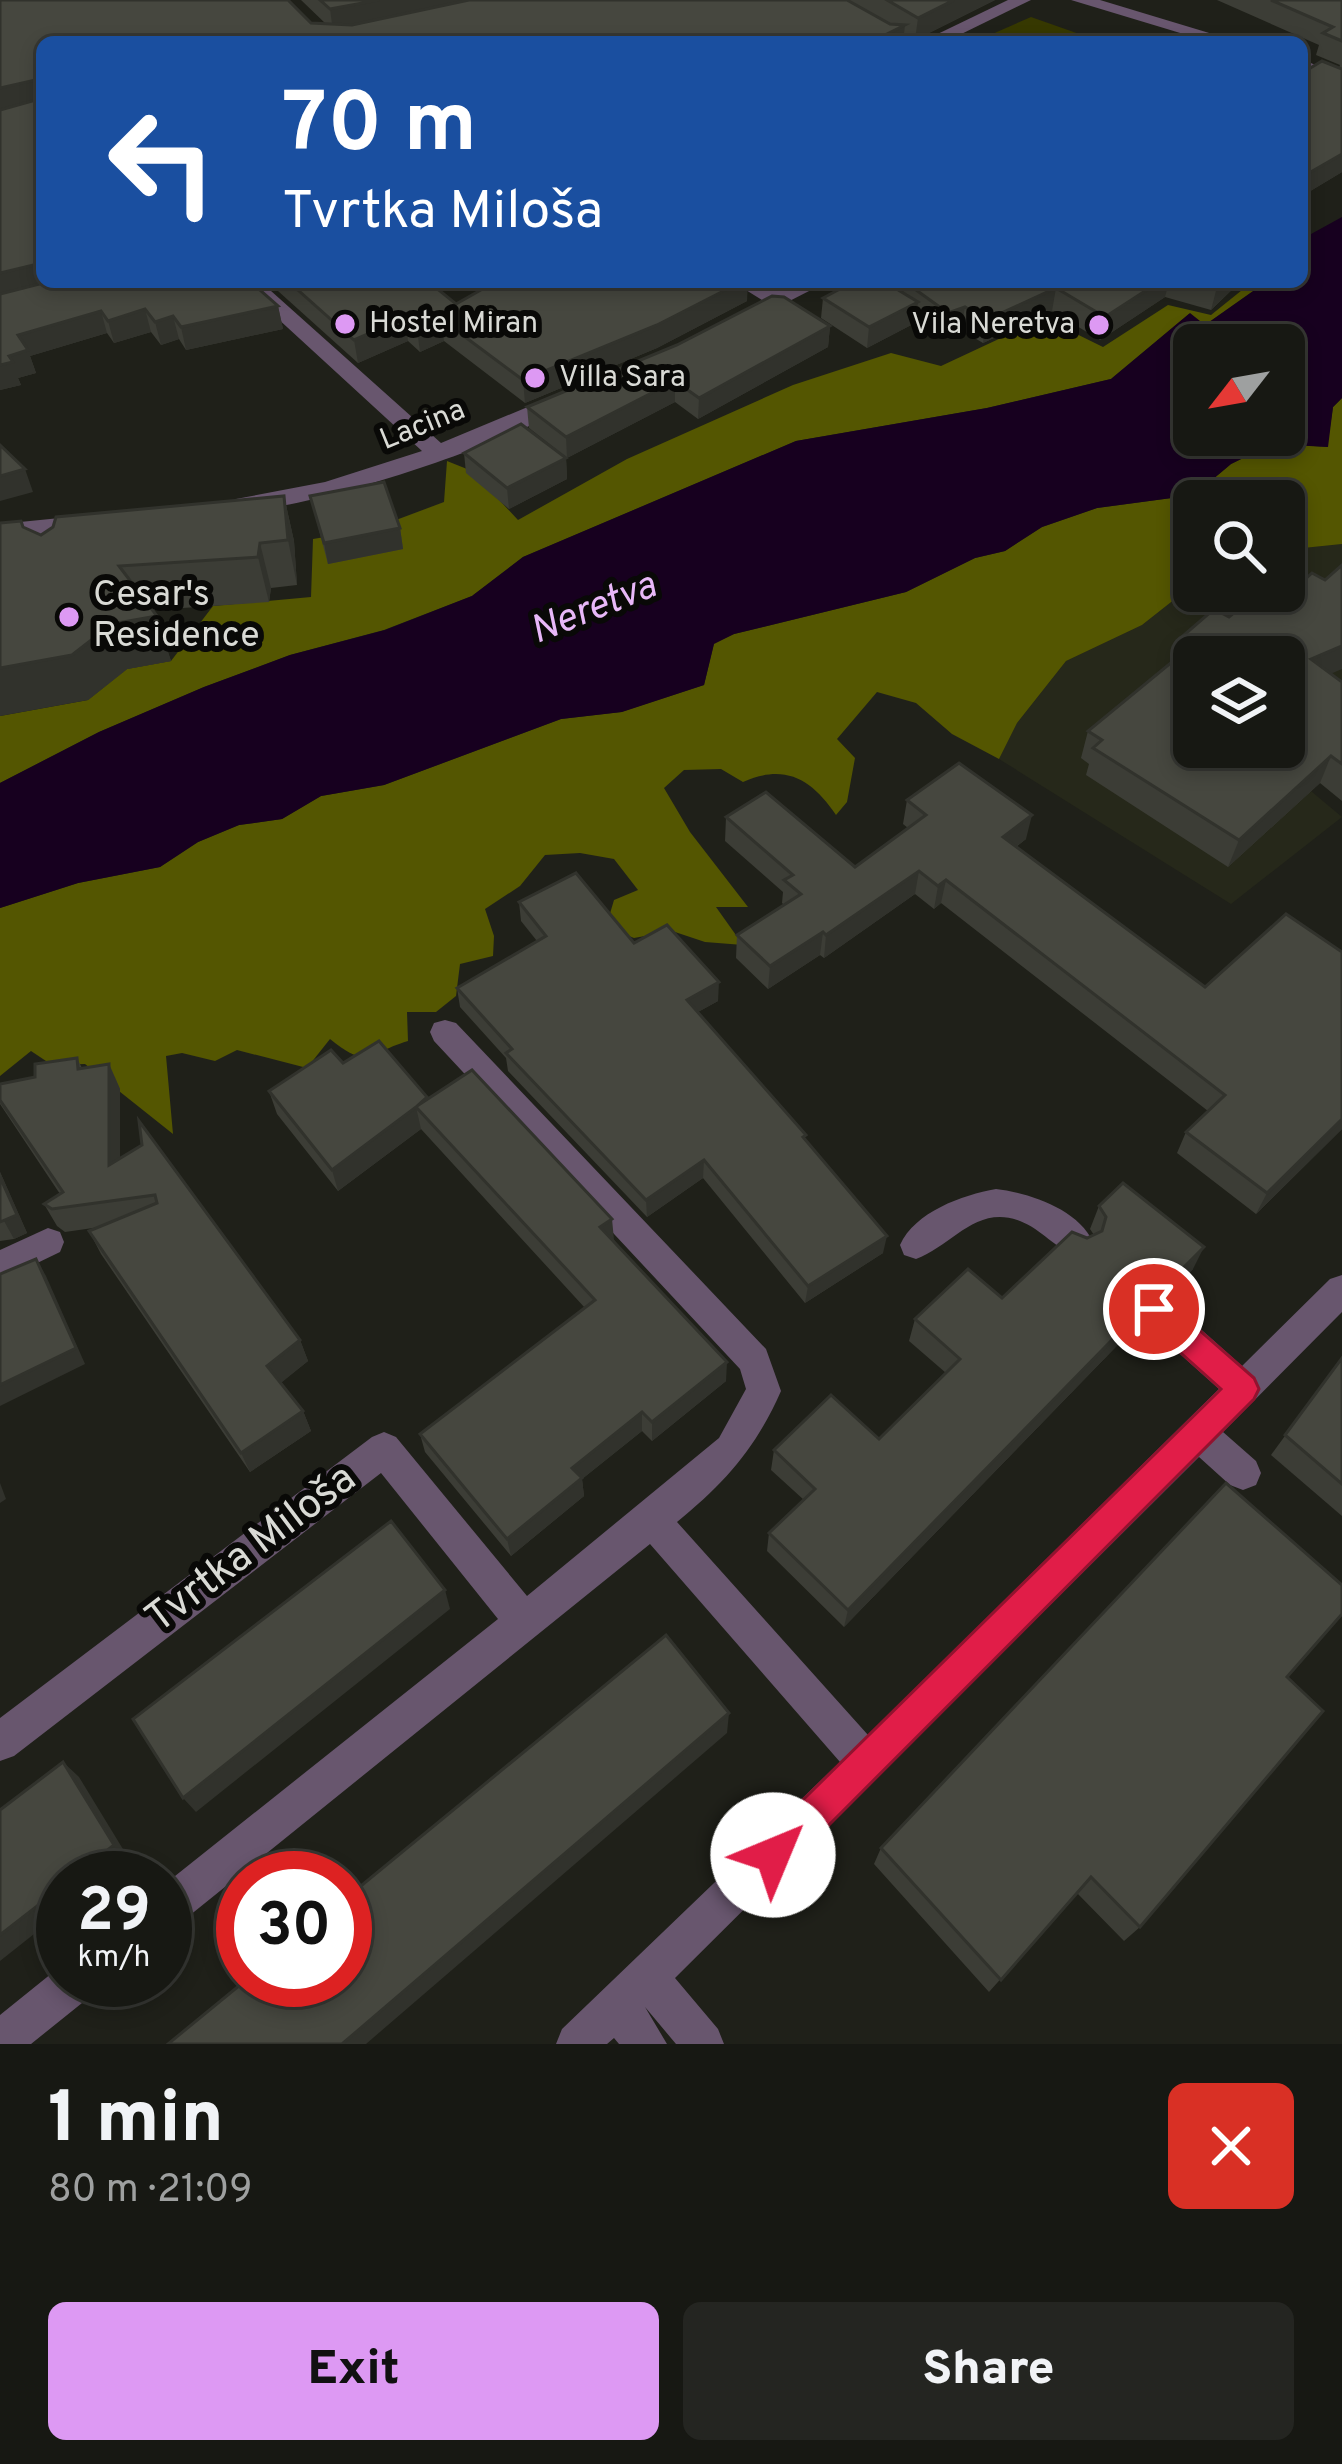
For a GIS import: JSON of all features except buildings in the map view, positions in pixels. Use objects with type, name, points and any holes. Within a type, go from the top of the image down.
[{"type":"street","points":[[943,36],[1022,0]]},
{"type":"street","points":[[1080,0],[1209,36]]},
{"type":"street","points":[[1308,68],[1342,84]]},
{"type":"street","points":[[256,288],[438,453]]},
{"type":"street","points":[[756,288],[779,300]]},
{"type":"street","points":[[729,326],[799,288]]},
{"type":"street","name":"Lacina","points":[[210,507],[322,494],[438,453],[584,392]]},
{"type":"street","points":[[0,532],[56,538],[123,519]]},
{"type":"street","points":[[192,1888],[652,1520],[731,1450],[764,1391],[754,1360],[445,1032]]},
{"type":"street","points":[[916,1245],[950,1216],[972,1206],[1005,1203],[1029,1207],[1077,1242]]},
{"type":"street","points":[[0,1266],[48,1242]]},
{"type":"street","points":[[577,2044],[867,1763],[1342,1289]]},
{"type":"street","points":[[1154,1309],[1243,1389]]},
{"type":"street","points":[[1198,1433],[1243,1473]]},
{"type":"street","name":"Tvrtka Miloša","points":[[0,1742],[385,1449],[524,1622]]},
{"type":"street","points":[[652,1520],[867,1763]]},
{"type":"street","points":[[648,1978],[703,2044]]},
{"type":"street","points":[[4,2042],[45,2007]]},
{"type":"street","points":[[616,2007],[646,2044]]},
{"type":"shaded area","points":[[1031,17],[1085,36],[988,36]]},
{"type":"shaded area","points":[[1245,288],[1257,288],[1206,324],[1189,314],[1111,379],[987,408],[796,441],[523,557],[472,596],[384,630],[290,655],[204,687],[99,732],[0,783],[0,716],[88,700],[127,669],[171,661],[213,606],[311,597],[313,539],[372,529],[444,502],[447,461],[472,471],[518,520],[627,459],[793,385],[891,353],[941,366],[1044,318],[1103,347],[1168,305],[1211,315]]},
{"type":"shaded area","points":[[1342,398],[1342,544],[1305,548],[1305,480],[1212,480],[1247,456],[1305,456],[1305,445],[1327,447],[1333,407]]},
{"type":"shaded area","points":[[1173,498],[1173,601],[1142,625],[1066,661],[1017,723],[999,759],[952,734],[916,703],[877,692],[837,739],[855,758],[847,802],[836,815],[807,784],[785,775],[743,782],[721,769],[684,770],[664,788],[690,832],[748,907],[716,907],[743,945],[705,942],[672,931],[634,938],[606,927],[614,900],[638,890],[614,859],[580,853],[545,855],[520,886],[485,909],[494,936],[493,956],[460,964],[456,996],[436,1012],[407,1012],[408,1041],[376,1054],[353,1054],[330,1039],[307,1068],[237,1050],[215,1061],[182,1053],[166,1056],[173,1134],[85,1064],[52,1065],[31,1051],[0,1076],[0,908],[78,883],[160,867],[198,842],[239,825],[282,819],[321,796],[384,785],[561,719],[621,712],[704,685],[714,643],[906,592],[975,558],[1005,551],[1042,527],[1097,508]]},
{"type":"shaded area","points":[[1342,544],[1342,731],[1305,752],[1305,636],[1173,636],[1173,768],[1283,768],[1342,817],[1231,904],[999,759],[1017,723],[1066,661],[1142,625],[1173,601],[1173,612],[1305,612],[1305,548]]},
{"type":"water","points":[[1342,217],[1342,398],[1333,407],[1328,447],[1305,446],[1305,324],[1206,324],[1257,288],[1308,288],[1308,236]]},
{"type":"water","points":[[1190,313],[1204,324],[1177,324]]},
{"type":"water","name":"Neretva","points":[[1173,327],[1173,456],[1247,456],[1212,480],[1173,480],[1173,498],[1097,508],[1042,527],[1005,551],[975,558],[906,592],[734,634],[714,644],[704,685],[622,712],[561,719],[384,785],[321,796],[282,819],[239,825],[198,842],[160,867],[78,883],[0,908],[0,783],[99,732],[290,655],[385,630],[472,596],[523,557],[796,441],[987,408],[1111,379]]},
{"type":"place","name":"Hostel Miran","points":[[345,324]]},
{"type":"place","name":"Vila Neretva","points":[[1099,325]]},
{"type":"place","name":"Villa Sara","points":[[535,378]]},
{"type":"place","name":"Cesar's Residence","points":[[69,617]]},
{"type":"route","points":[[773,1855],[1243,1389],[1154,1309]]}]
